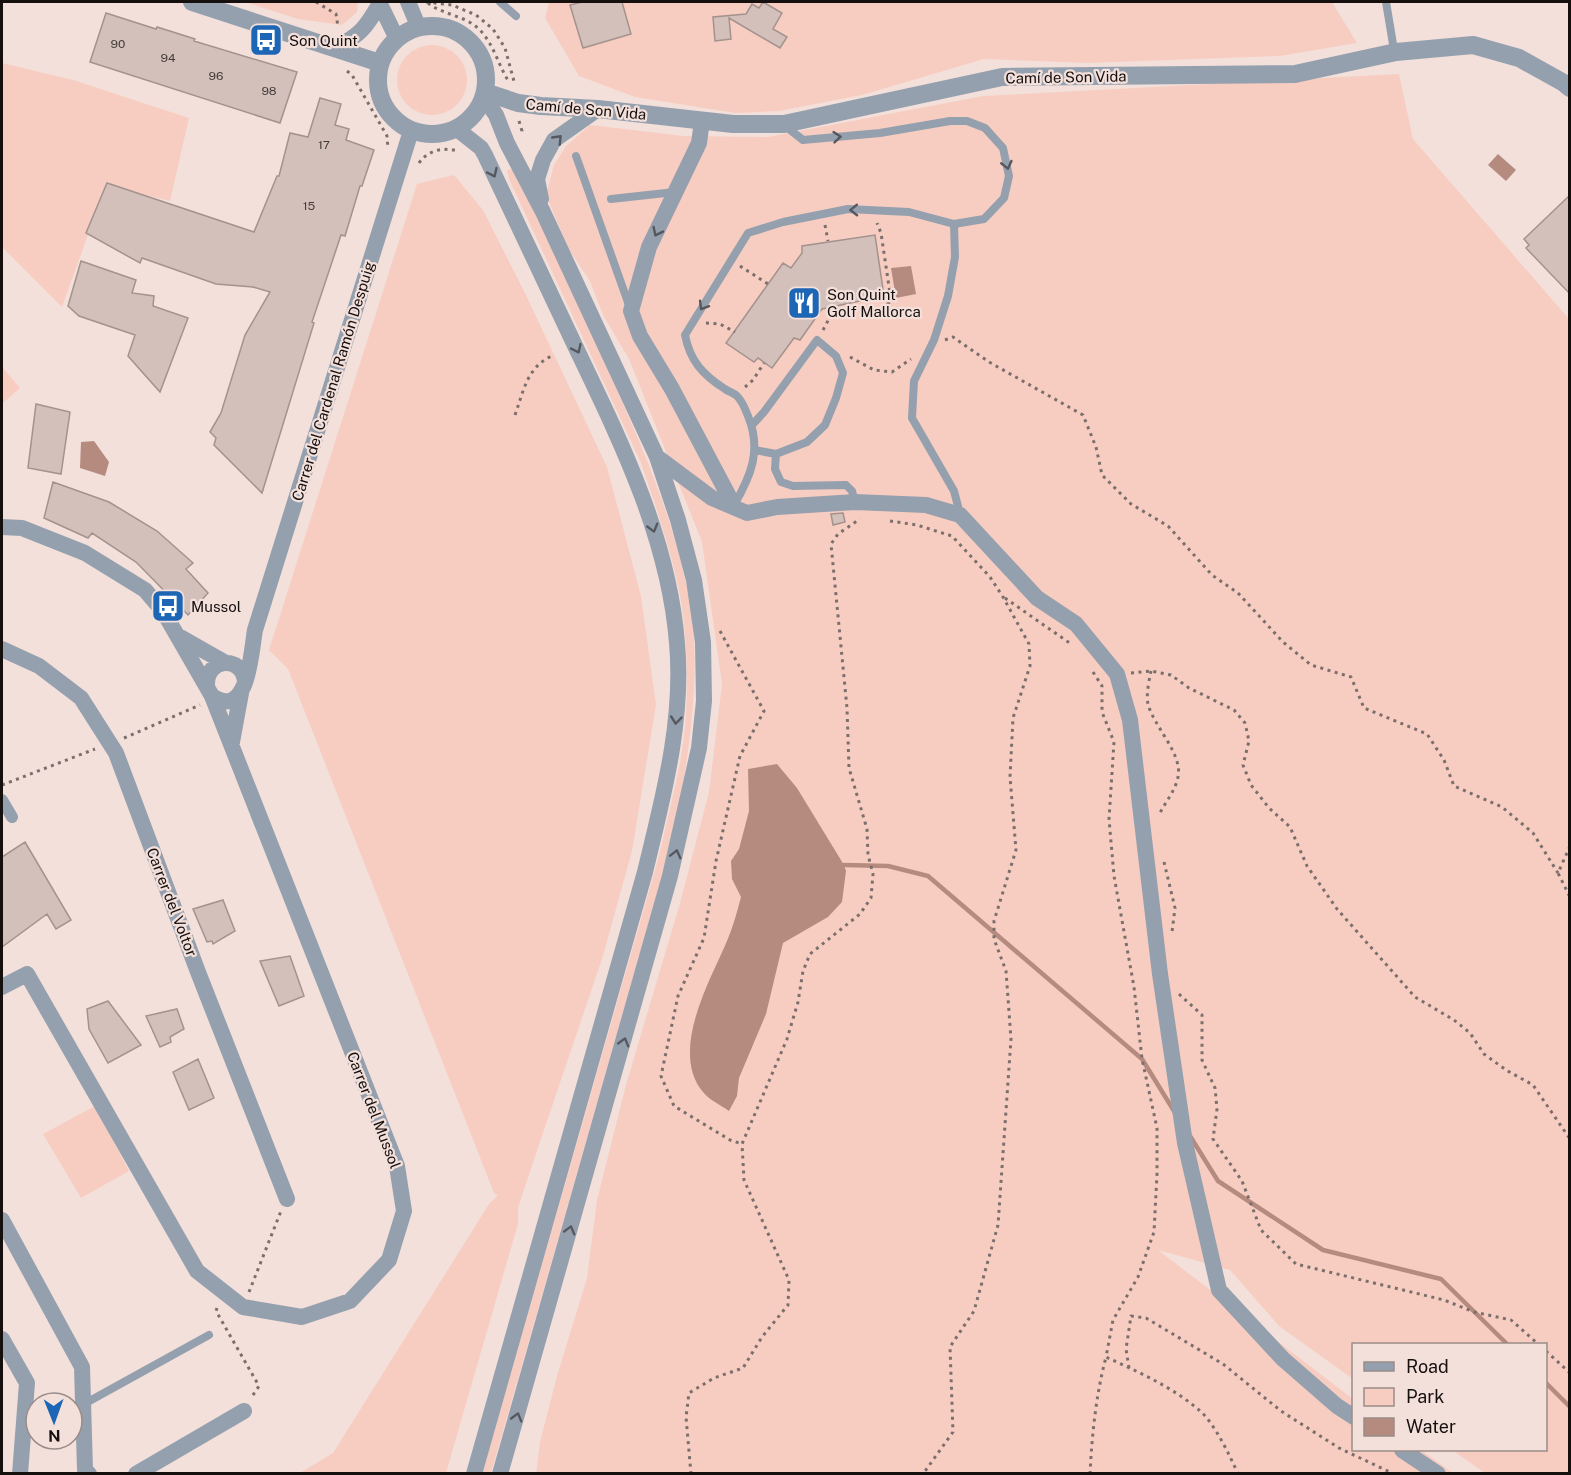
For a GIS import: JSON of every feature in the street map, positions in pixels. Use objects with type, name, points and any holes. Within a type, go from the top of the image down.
[{"type":"street","points":[[192,2],[337,40],[351,41],[365,29],[379,2]]},
{"type":"street","points":[[379,2],[397,39]]},
{"type":"street","points":[[408,2],[419,28]]},
{"type":"street","points":[[441,27],[461,35],[477,50],[485,70],[484,94],[475,113],[457,129],[434,135],[411,131],[389,115],[378,90],[380,63],[387,50],[397,39],[419,28],[441,27]]},
{"type":"street","points":[[337,40],[380,63]]},
{"type":"street","name":"Camí de Son Vida","points":[[484,94],[518,103],[598,109],[733,124],[784,124],[1002,76],[1295,74],[1396,52],[1473,45],[1519,58],[1569,88]]},
{"type":"street","points":[[484,94],[543,212],[657,457],[678,520],[694,580],[703,642],[704,701],[699,748],[667,887],[501,1473]]},
{"type":"street","points":[[543,212],[537,179],[543,160],[554,140],[598,109]]},
{"type":"street","points":[[702,121],[699,143],[650,247],[631,311],[640,336],[672,390],[734,506]]},
{"type":"street","points":[[457,129],[481,148],[485,155],[635,475],[652,524],[668,585],[677,655],[678,701],[667,782],[645,872],[474,1473]]},
{"type":"street","name":"Carrer del Cardenal Ramón Despuig","points":[[243,687],[255,630],[411,131]]},
{"type":"street","points":[[657,457],[712,498],[747,513],[777,507],[855,502],[926,505],[960,514],[1037,598],[1076,624],[1117,674],[1130,720],[1160,974],[1185,1143],[1219,1290],[1283,1359],[1352,1416]]},
{"type":"street","name":"Carrer del Mussol","points":[[2,527],[22,528],[85,554],[145,590],[163,610],[209,690],[232,743],[397,1166],[404,1210],[389,1260],[350,1301],[302,1317],[243,1307],[196,1271],[27,974],[2,987]]},
{"type":"street","name":"Carrer del Cardenal Ramón Despuig","points":[[227,662],[255,630]]},
{"type":"street","points":[[179,637],[241,669],[243,687],[232,743]]},
{"type":"street","name":"Carrer del Voltor","points":[[2,649],[39,666],[81,698],[116,753],[198,972],[287,1198]]},
{"type":"street","points":[[227,662],[213,667],[206,678],[209,690],[218,699],[231,700],[243,687]]},
{"type":"street","points":[[2,800],[12,817]]},
{"type":"street","points":[[2,1220],[82,1367],[83,1391]]},
{"type":"street","points":[[2,1339],[27,1383],[20,1473]]},
{"type":"street","points":[[136,1473],[244,1411]]},
{"type":"street","points":[[84,1437],[85,1470],[89,1473]]},
{"type":"street","points":[[1405,1451],[1438,1473]]},
{"type":"lane","points":[[502,2],[516,16]]},
{"type":"lane","points":[[1386,2],[1392,44],[1396,52]]},
{"type":"lane","points":[[734,506],[748,480],[755,450],[752,425],[743,403],[699,367],[688,352],[685,335],[748,233],[783,222],[848,209],[909,212],[954,224],[984,219],[1004,198],[1010,176],[1003,148],[986,128],[967,121],[950,121],[880,133],[803,140],[784,124]]},
{"type":"lane","points":[[576,156],[631,311]]},
{"type":"lane","points":[[611,199],[676,192]]},
{"type":"lane","points":[[954,224],[955,257],[948,296],[932,345],[914,381],[912,418],[954,491],[960,514]]},
{"type":"lane","points":[[752,425],[817,340],[836,356],[843,373],[825,425],[807,442],[776,454],[755,450]]},
{"type":"lane","points":[[776,454],[776,469],[781,482],[793,486],[846,485],[852,491],[855,502]]},
{"type":"lane","points":[[84,1403],[209,1335]]},
{"type":"path","points":[[316,2],[336,14],[337,40]]},
{"type":"path","points":[[426,2],[452,4],[476,15],[493,29],[505,48],[522,131],[517,138],[507,143]]},
{"type":"path","points":[[337,40],[345,29]]},
{"type":"path","points":[[345,69],[352,75],[387,136],[389,158],[418,164],[424,155],[446,148],[462,153]]},
{"type":"path","points":[[817,340],[830,317],[884,309],[891,300],[881,233],[873,210]]},
{"type":"path","points":[[731,260],[768,284]]},
{"type":"path","points":[[694,320],[708,324],[720,324],[735,332]]},
{"type":"path","points":[[836,356],[845,355],[874,370],[892,372],[932,345],[953,337],[989,362],[1083,416],[1096,447],[1102,475],[1131,504],[1168,526],[1212,575],[1238,593],[1283,642],[1311,665],[1351,677],[1364,708],[1427,734],[1444,760],[1454,786],[1502,807],[1533,833],[1558,873],[1569,897]]},
{"type":"path","points":[[515,415],[528,378],[541,361],[554,356]]},
{"type":"path","points":[[735,395],[753,380],[764,363]]},
{"type":"path","points":[[855,502],[861,518]]},
{"type":"path","points":[[691,1473],[686,1417],[689,1393],[714,1378],[743,1368],[762,1337],[788,1305],[789,1280],[744,1180],[742,1143],[787,1039],[798,1002],[803,971],[810,954],[860,914],[871,898],[873,874],[868,855],[867,829],[849,768],[847,708],[831,544],[838,534],[861,518],[870,519]]},
{"type":"path","points":[[888,521],[917,525],[952,536],[990,577],[1004,597],[1029,644],[1030,666],[1013,718],[1010,777],[1016,850],[994,921],[994,939],[1006,971],[1011,1039],[998,1226],[975,1311],[950,1347],[953,1432],[923,1473]]},
{"type":"path","points":[[1004,597],[1077,648]]},
{"type":"path","points":[[720,631],[764,711],[740,756],[716,861],[704,938],[678,996],[661,1076],[674,1106],[730,1140],[742,1143]]},
{"type":"path","points":[[1089,667],[1102,686],[1102,712],[1114,742],[1109,819],[1114,876],[1134,987],[1142,1059],[1157,1128],[1158,1174],[1154,1232],[1138,1277],[1113,1320],[1099,1384],[1093,1424],[1090,1473]]},
{"type":"path","points":[[1117,674],[1150,671],[1172,675],[1189,688],[1234,710],[1245,723],[1249,741],[1243,765],[1251,785],[1269,808],[1290,827],[1307,866],[1337,909],[1415,997],[1470,1032],[1484,1054],[1533,1085],[1569,1139]]},
{"type":"path","points":[[1150,671],[1147,701],[1153,718],[1177,759],[1179,776],[1173,794],[1159,813],[1158,823]]},
{"type":"path","points":[[1558,873],[1569,846]]},
{"type":"path","points":[[1163,860],[1175,908],[1171,939]]},
{"type":"path","points":[[1177,986],[1180,995],[1202,1015],[1202,1060],[1215,1088],[1217,1109],[1213,1139],[1242,1181],[1261,1230],[1296,1264],[1444,1300],[1474,1312],[1511,1320],[1537,1343]]},
{"type":"path","points":[[243,1307],[287,1198]]},
{"type":"path","points":[[224,1292],[216,1311],[259,1386],[244,1411]]},
{"type":"path","points":[[1129,1368],[1126,1349],[1131,1316],[1146,1318],[1223,1364],[1281,1411],[1329,1442],[1394,1473]]},
{"type":"path","points":[[1547,1353],[1569,1373]]},
{"type":"path","points":[[1106,1357],[1151,1377],[1201,1411],[1228,1451],[1238,1473]]},
{"type":"green space","points":[[245,2],[358,2],[357,12],[342,25],[298,19]]},
{"type":"green space","points":[[549,2],[1332,2],[1357,43],[1280,56],[1088,63],[984,59],[862,95],[779,111],[735,113],[635,97],[579,76],[545,18]]},
{"type":"green space","points":[[432,45],[445,48],[457,55],[464,67],[467,80],[464,93],[457,105],[445,112],[432,115],[419,112],[407,105],[400,93],[397,80],[400,67],[407,55],[419,48]]},
{"type":"green space","points":[[2,63],[73,80],[189,118],[170,201],[106,185],[62,307],[2,247]]},
{"type":"green space","points":[[1399,74],[1413,139],[1569,319],[1569,1473],[1485,1473],[1453,1451],[1547,1451],[1547,1343],[1352,1343],[1352,1378],[1279,1326],[1230,1270],[1158,1250],[1352,1398],[1352,1451],[1422,1451],[1453,1473],[536,1474],[540,1442],[557,1376],[587,1278],[597,1200],[626,1085],[680,903],[709,792],[722,684],[702,542],[629,359],[603,315],[590,281],[568,248],[546,195],[554,165],[566,146],[590,125],[684,136],[768,137],[983,96]]},
{"type":"green space","points":[[512,169],[593,338],[662,500],[676,544],[691,606],[694,676],[687,761],[671,845],[491,1473],[482,1474],[659,856],[682,749],[687,686],[685,633],[679,589],[665,534],[641,463],[509,179],[507,170]]},
{"type":"green space","points":[[454,175],[483,210],[607,467],[641,596],[656,705],[632,851],[603,956],[518,1207],[518,1224],[446,1473],[300,1473],[333,1453],[489,1204],[498,1195],[494,1193],[288,669],[269,650],[417,184]]},
{"type":"green space","points":[[2,367],[20,388],[2,404]]},
{"type":"green space","points":[[95,1106],[129,1171],[81,1198],[43,1134]]},
{"type":"water","points":[[1498,154],[1516,170],[1506,181],[1488,165]]},
{"type":"water","points":[[911,266],[916,294],[896,298],[891,268]]},
{"type":"water","points":[[94,441],[109,462],[105,476],[80,468],[81,442]]},
{"type":"water","points":[[777,764],[797,788],[844,865],[846,871],[842,902],[828,917],[783,943],[766,1014],[739,1078],[737,1096],[729,1111],[703,1092],[694,1075],[690,1057],[691,1037],[703,996],[729,936],[741,897],[732,879],[731,861],[739,849],[749,811],[748,769]]},
{"type":"building","points":[[582,2],[622,2],[631,34],[583,48],[570,5]]},
{"type":"building","points":[[763,2],[782,13],[773,29],[787,37],[780,48],[729,18],[731,39],[715,41],[713,17],[746,14],[752,4],[759,8]]},
{"type":"building","points":[[106,13],[297,72],[280,123],[90,62]]},
{"type":"building","points":[[320,98],[341,104],[335,125],[349,129],[346,140],[374,150],[345,236],[341,235],[312,322],[314,323],[262,493],[214,445],[216,438],[210,432],[221,413],[245,335],[270,292],[253,287],[216,284],[142,258],[140,263],[86,233],[107,183],[254,232],[277,176],[279,176],[290,133],[308,137]]},
{"type":"building","points":[[1569,196],[1569,293],[1526,248],[1529,245],[1524,239]]},
{"type":"building","name":"Son Quint Golf Mallorca","points":[[875,235],[884,296],[822,309],[800,340],[794,338],[772,368],[758,358],[754,362],[726,343],[783,263],[791,268],[802,253],[802,246]]},
{"type":"building","points":[[81,261],[136,280],[132,293],[154,296],[153,306],[188,318],[160,392],[128,356],[135,335],[79,316],[68,306]]},
{"type":"building","points":[[36,404],[70,412],[61,474],[28,468]]},
{"type":"building","points":[[53,482],[109,502],[157,531],[193,563],[186,569],[208,593],[188,615],[136,562],[92,533],[88,538],[44,518]]},
{"type":"building","points":[[843,513],[845,522],[833,525],[831,514]]},
{"type":"building","points":[[25,842],[71,920],[56,929],[47,914],[2,947],[2,857]]},
{"type":"building","points":[[223,900],[235,931],[213,944],[212,941],[207,942],[193,909]]},
{"type":"building","points":[[290,956],[304,996],[279,1006],[260,961]]},
{"type":"building","points":[[108,1001],[141,1045],[108,1063],[89,1029],[87,1009]]},
{"type":"building","points":[[177,1009],[184,1029],[170,1037],[171,1042],[160,1047],[146,1016]]},
{"type":"building","points":[[198,1059],[214,1098],[189,1110],[173,1072]]},
{"type":"waterway","points":[[844,865],[888,866],[928,876],[1142,1059],[1174,1111]]},
{"type":"waterway","points":[[1190,1136],[1218,1181],[1323,1250],[1441,1279],[1506,1343]]},
{"type":"waterway","points":[[1547,1384],[1570,1407]]},
{"type":"place","name":"Son Quint","points":[[266,40]]},
{"type":"place","name":"Son Quint Golf Mallorca","points":[[804,303]]},
{"type":"place","name":"Mussol","points":[[168,606]]}]
